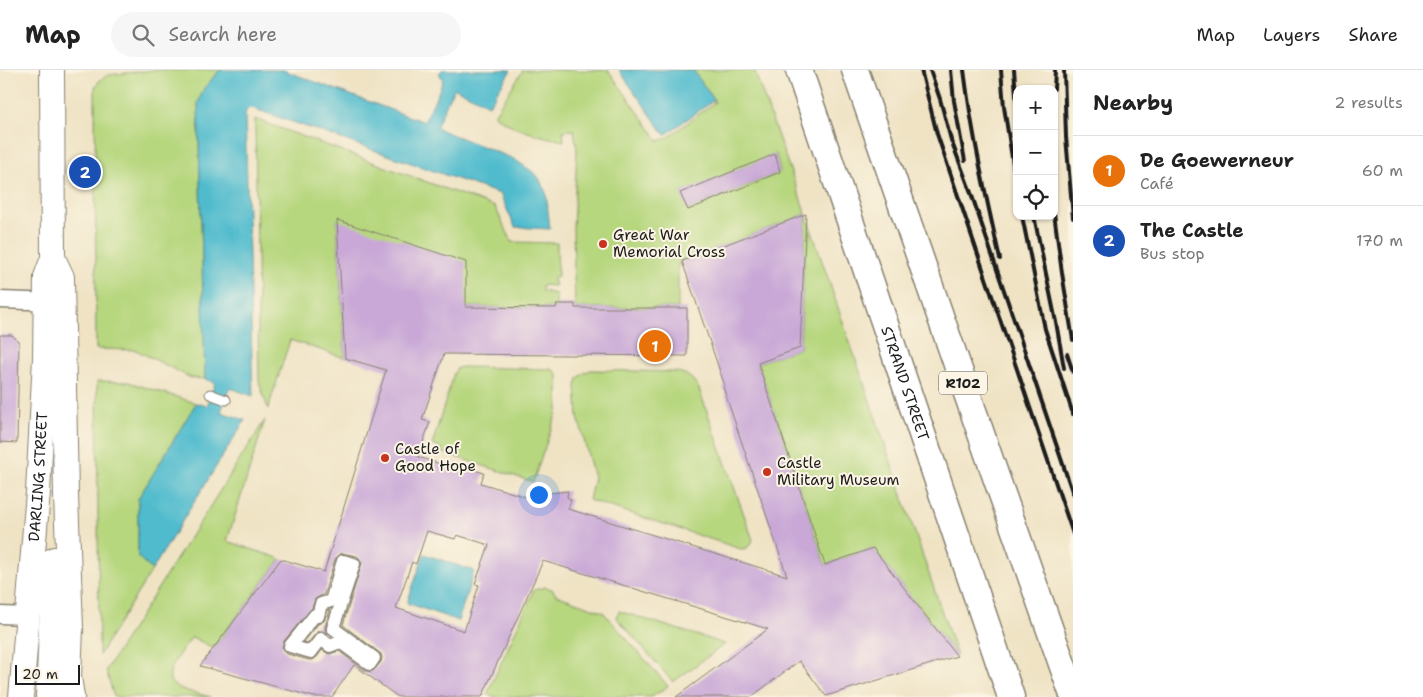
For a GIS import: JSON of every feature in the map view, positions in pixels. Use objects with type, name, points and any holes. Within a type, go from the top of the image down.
[{"type":"main road","name":"DARLING STREET","points":[[52,70],[53,258],[46,277],[54,302],[66,496],[71,628],[69,677],[72,697]]},
{"type":"main road","name":"STRAND STREET","points":[[799,70],[1011,697]]},
{"type":"main road","name":"R102","points":[[855,70],[1073,695]]},
{"type":"main road","name":"DARLING STREET","points":[[21,697],[38,492],[44,358],[54,302]]},
{"type":"main road","points":[[48,697],[54,559],[66,496]]},
{"type":"street","points":[[0,300],[54,302]]},
{"type":"street","points":[[343,561],[354,564],[333,628],[374,658],[370,664],[340,642],[330,646],[320,639],[311,652],[290,646],[315,615],[318,616],[321,604],[331,601],[343,561]]},
{"type":"street","points":[[0,615],[27,616]]},
{"type":"lane","points":[[210,394],[226,400]]},
{"type":"green space","points":[[153,70],[220,70],[214,76],[198,103],[205,379],[191,378],[136,350],[96,349],[95,87],[100,80],[108,75]]},
{"type":"green space","points":[[523,70],[608,70],[659,141],[667,138],[715,102],[693,70],[754,70],[806,214],[678,263],[678,308],[575,308],[573,228],[577,150],[574,130],[563,131],[564,141],[536,135],[494,115]],"holes":[[[776,154],[780,172],[688,210],[681,193]]]},
{"type":"green space","points":[[255,119],[495,207],[512,242],[557,243],[558,278],[555,276],[553,279],[555,286],[542,285],[542,291],[556,294],[556,308],[466,307],[337,220],[345,358],[290,340],[268,409],[259,382]]},
{"type":"green space","points":[[806,214],[957,656],[873,548],[825,565],[758,363],[800,348]]},
{"type":"green space","points":[[457,368],[550,369],[558,375],[558,409],[533,482],[441,452],[442,448],[432,445],[454,373]]},
{"type":"green space","points":[[591,370],[676,372],[687,375],[692,379],[699,389],[753,540],[749,547],[741,549],[589,500],[594,478],[578,417],[576,386],[578,378]]},
{"type":"green space","points":[[97,381],[128,382],[196,403],[138,499],[138,557],[152,570],[99,655]]},
{"type":"green space","points":[[265,420],[227,541],[281,559],[213,648],[192,637],[178,655],[171,670],[170,677],[172,683],[177,687],[211,697],[114,697],[106,670]]},
{"type":"green space","points":[[545,587],[552,589],[556,595],[603,612],[668,686],[652,697],[492,697],[487,694],[534,590]]},
{"type":"green space","points":[[619,611],[725,644],[673,682],[616,617]]},
{"type":"water","points":[[220,70],[283,70],[424,122],[443,80],[439,73],[442,70],[511,70],[489,105],[455,88],[436,128],[514,159],[533,172],[539,178],[546,193],[550,229],[515,227],[500,194],[252,108],[247,109],[245,114],[253,396],[230,388],[221,412],[245,420],[152,570],[138,557],[138,499],[196,403],[207,406],[215,383],[205,379],[198,103],[204,88]]},
{"type":"water","points":[[619,70],[693,70],[714,100],[665,135]]},
{"type":"water","points":[[424,554],[474,571],[458,621],[407,603]]},
{"type":"building","points":[[775,154],[780,172],[688,210],[680,193]]},
{"type":"building","name":"Castle of Good Hope","points":[[806,214],[800,348],[758,363],[825,565],[873,548],[957,656],[826,696],[799,661],[751,697],[676,697],[768,629],[543,561],[482,697],[398,697],[354,665],[332,697],[314,697],[200,666],[281,559],[324,572],[386,370],[345,358],[337,220],[466,262],[466,307],[556,308],[557,304],[575,304],[575,308],[687,308],[687,356],[444,354],[422,420],[430,422],[418,457],[464,471],[465,467],[484,473],[481,483],[545,503],[548,493],[568,491],[567,497],[571,500],[568,509],[787,576],[682,261]],"holes":[[[427,531],[455,539],[457,535],[489,545],[475,584],[479,585],[464,631],[396,608],[412,562],[416,564]],[[341,553],[357,556],[362,563],[343,625],[381,654],[381,662],[373,671],[365,671],[339,651],[329,654],[322,650],[317,657],[309,660],[287,654],[282,648],[284,641],[312,608],[315,599],[324,594],[335,559]]]},
{"type":"building","points":[[0,335],[12,335],[19,342],[17,443],[0,442]]},
{"type":"building","points":[[328,610],[330,610],[325,630],[328,634],[318,631],[308,643],[304,642],[318,624],[324,621]]},
{"type":"railway","points":[[921,70],[937,134],[1073,534]]},
{"type":"railway","points":[[930,70],[951,140],[970,190],[1073,494]]},
{"type":"railway","points":[[951,70],[954,101],[965,161]]},
{"type":"railway","points":[[964,70],[975,142],[1000,259]]},
{"type":"railway","points":[[1001,70],[1004,107],[1015,175]]},
{"type":"railway","points":[[1014,70],[1015,85]]},
{"type":"railway","points":[[1054,85],[1055,70]]},
{"type":"railway","points":[[1064,70],[1066,137],[1073,218]]},
{"type":"railway","points":[[1023,220],[1045,329],[1073,414]]},
{"type":"railway","points":[[1035,220],[1064,368]]},
{"type":"railway","points":[[1055,220],[1073,340]]},
{"type":"railway","points":[[1067,354],[1073,372]]},
{"type":"place","name":"The Castle","points":[[85,172]]},
{"type":"place","name":"Great War Memorial Cross","points":[[603,244]]},
{"type":"place","name":"De Goewerneur","points":[[655,346]]},
{"type":"place","name":"Castle of Good Hope","points":[[385,458]]},
{"type":"place","name":"Castle Military Museum","points":[[767,472]]}]
